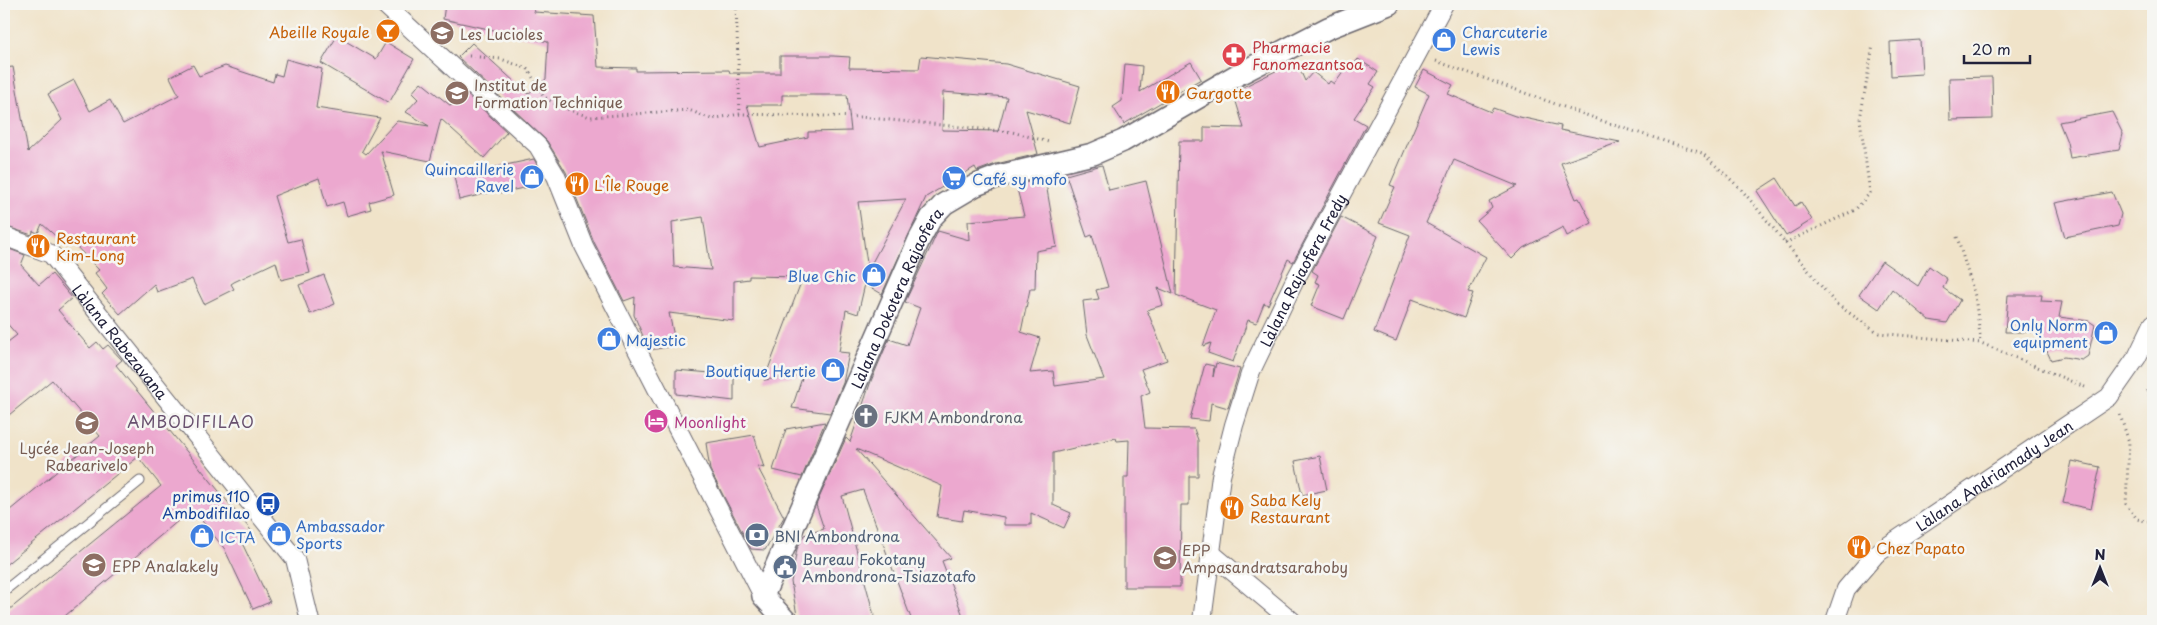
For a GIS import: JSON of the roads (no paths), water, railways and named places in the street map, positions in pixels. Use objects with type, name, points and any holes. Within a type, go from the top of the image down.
[{"type":"street","points":[[384,4],[538,146],[556,176],[584,246],[763,596],[786,621]]},
{"type":"street","name":"Làlana Dokotera Rajaofera","points":[[763,596],[919,240],[931,218],[944,204],[958,194],[983,182],[1093,154],[1123,140],[1237,75],[1328,28],[1389,4]]},
{"type":"street","name":"Làlana Rajaofera Fredy","points":[[1202,621],[1212,554],[1220,476],[1252,371],[1294,282],[1444,4]]},
{"type":"street","name":"Làlana Rabezavana","points":[[4,236],[51,254],[295,559],[310,621]]},
{"type":"street","name":"Làlana Andriamady Jean","points":[[1836,621],[1846,589],[1876,554],[2109,396],[2137,357],[2153,324]]},
{"type":"street","points":[[1212,554],[1292,621]]},
{"type":"lane","points":[[4,591],[140,481]]},
{"type":"place","name":"Abeille Royale","points":[[388,31]]},
{"type":"place","name":"Les Lucioles","points":[[442,33]]},
{"type":"place","name":"Charcuterie Lewis","points":[[1444,40]]},
{"type":"place","name":"Pharmacie Fanomezantsoa","points":[[1234,55]]},
{"type":"place","name":"Gargotte","points":[[1168,92]]},
{"type":"place","name":"Institut de Formation Technique","points":[[457,93]]},
{"type":"place","name":"Quincaillerie Ravel","points":[[532,177]]},
{"type":"place","name":"Café sy mofo","points":[[954,178]]},
{"type":"place","name":"L'Île Rouge","points":[[577,184]]},
{"type":"place","name":"Restaurant Kim-Long","points":[[38,246]]},
{"type":"place","name":"Blue Chic","points":[[874,275]]},
{"type":"place","name":"Only Norm equipment","points":[[2106,333]]},
{"type":"place","name":"Majestic","points":[[609,339]]},
{"type":"place","name":"Boutique Hertie","points":[[833,370]]},
{"type":"place","name":"FJKM Ambondrona","points":[[866,416]]},
{"type":"place","name":"Moonlight","points":[[656,421]]},
{"type":"place","name":"Lycée Jean-Joseph Rabearivelo","points":[[87,423]]},
{"type":"place","name":"primus 110 Ambodifilao","points":[[268,504]]},
{"type":"place","name":"Saba Kely Restaurant","points":[[1232,508]]},
{"type":"place","name":"Ambassador Sports","points":[[279,534]]},
{"type":"place","name":"BNI Ambondrona","points":[[757,535]]},
{"type":"place","name":"ICTA","points":[[202,536]]},
{"type":"place","name":"Chez Papato","points":[[1859,547]]},
{"type":"place","name":"EPP Ampasandratsarahoby","points":[[1165,558]]},
{"type":"place","name":"EPP Analakely","points":[[94,565]]},
{"type":"place","name":"Bureau Fokotany Ambondrona-Tsiazotafo","points":[[785,567]]},
{"type":"district","name":"AMBODIFILAO","points":[[191,421]]}]
